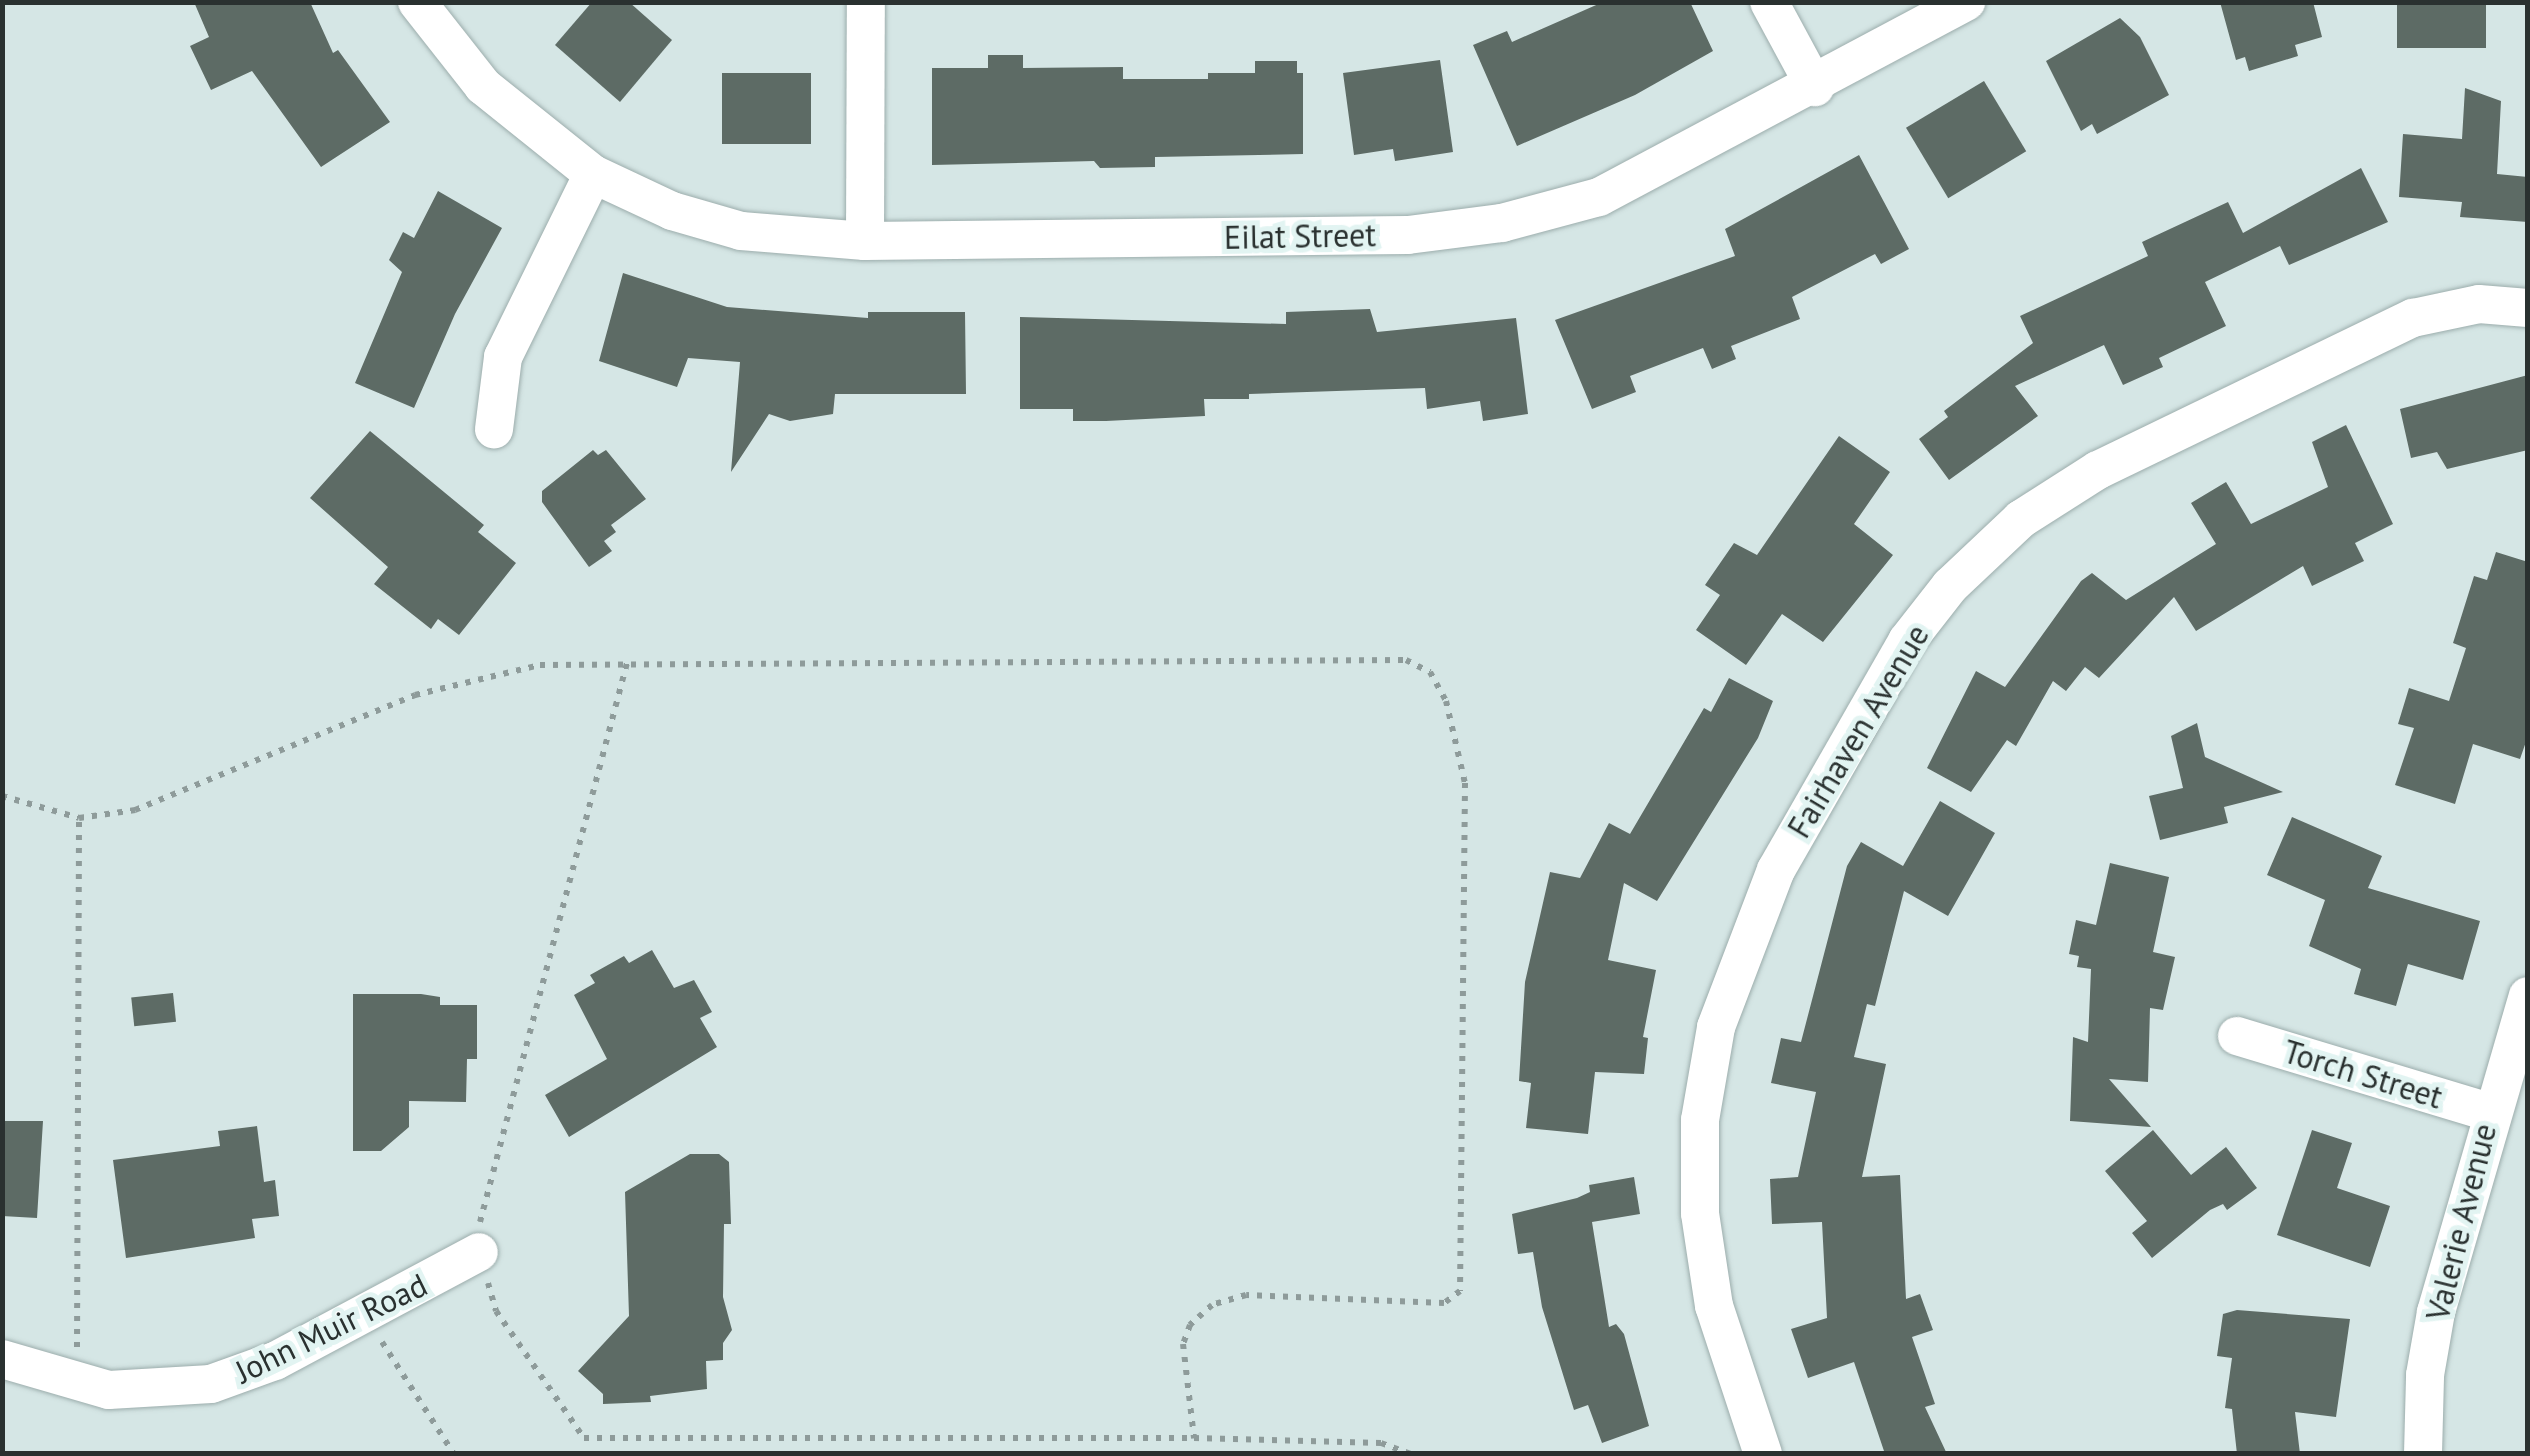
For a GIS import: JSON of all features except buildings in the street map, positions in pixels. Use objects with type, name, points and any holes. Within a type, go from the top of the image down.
[{"type":"street","name":"Eilat Street","points":[[417,2],[482,86],[593,174],[672,211],[742,231],[865,241],[1408,235],[1502,224],[1599,197],[1815,87],[1966,2]]},
{"type":"street","points":[[865,241],[866,2]]},
{"type":"street","points":[[1768,2],[1815,87]]},
{"type":"street","points":[[494,429],[503,357],[593,174]]},
{"type":"street","name":"Fairhaven Avenue","points":[[1764,1454],[1714,1306],[1700,1214],[1700,1120],[1716,1026],[1776,870],[1907,640],[1950,586],[2021,519],[2098,470],[2412,318],[2479,304],[2528,308]]},
{"type":"street","name":"Valerie Avenue","points":[[2424,1454],[2424,1375],[2436,1312],[2489,1112],[2528,996]]},
{"type":"street","name":"Torch Street","points":[[2236,1036],[2489,1112]]},
{"type":"street","name":"John Muir Road","points":[[2,1359],[76,1385],[156,1390],[211,1384],[246,1374],[364,1316],[479,1252]]},
{"type":"path","points":[[2,796],[79,818],[135,810],[203,786],[430,691],[540,666],[1406,660],[1430,672],[1446,700],[1465,782],[1460,1291],[1444,1304],[1246,1295],[1212,1305],[1190,1325],[1182,1344],[1194,1438]]},
{"type":"path","points":[[627,663],[480,1212],[479,1252],[496,1311],[584,1438],[1194,1438],[1381,1442],[1411,1454]]},
{"type":"path","points":[[76,1385],[79,818]]},
{"type":"path","points":[[364,1316],[454,1454]]}]
